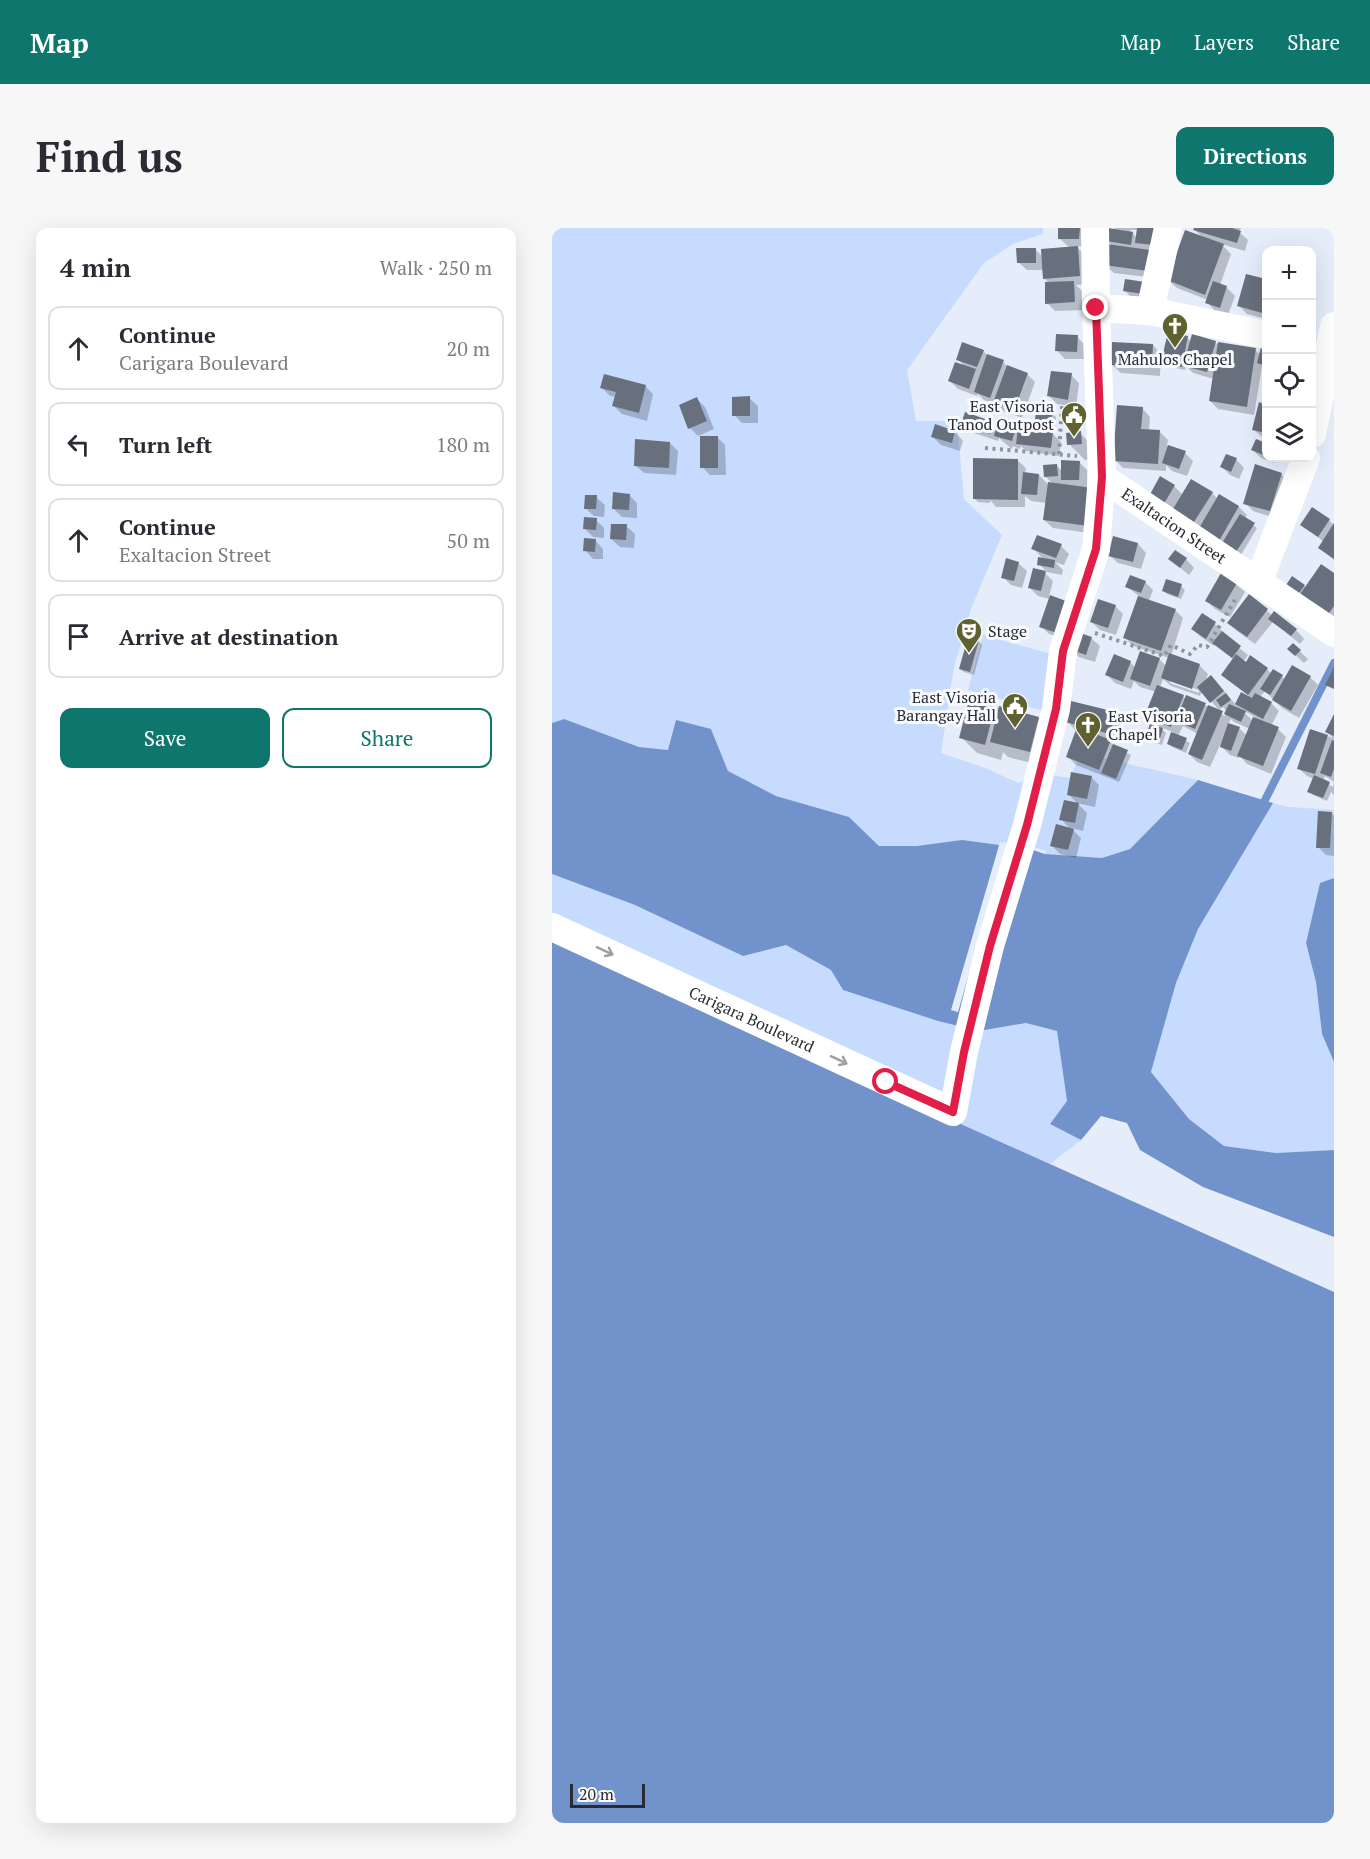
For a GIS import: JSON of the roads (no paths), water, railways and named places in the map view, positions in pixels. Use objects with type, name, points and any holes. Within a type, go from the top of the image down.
[{"type":"street","points":[[1095,228],[1102,468]]},
{"type":"street","points":[[1150,311],[1168,228]]},
{"type":"street","points":[[1096,308],[1150,311],[1262,333]]},
{"type":"street","points":[[1315,408],[1325,339]]},
{"type":"street","points":[[1253,580],[1304,462]]},
{"type":"street","name":"Exaltacion Street","points":[[1102,468],[1253,580],[1334,633]]},
{"type":"street","name":"Carigara Boulevard","points":[[552,927],[953,1112],[969,1031],[990,946],[1027,825],[1056,709],[1063,651],[1096,549],[1102,468]]},
{"type":"water","points":[[564,719],[639,747],[668,750],[676,720],[711,729],[728,771],[776,796],[849,817],[879,846],[917,846],[962,840],[1030,849],[1045,854],[1102,858],[1130,849],[1198,780],[1273,803],[1198,929],[1176,983],[1151,1072],[1189,1119],[1224,1146],[1276,1153],[1334,1150],[1334,1237],[1203,1187],[1140,1150],[1127,1123],[1101,1116],[1081,1140],[1050,1124],[1067,1101],[1057,1031],[1026,1023],[979,1031],[938,1021],[843,990],[831,970],[786,945],[743,956],[635,905],[552,874],[552,723]]},
{"type":"water","points":[[1334,878],[1334,1062],[1322,1034],[1316,982],[1306,943],[1320,883]]},
{"type":"water","points":[[552,940],[1334,1292],[1334,1823],[552,1823]]},
{"type":"waterway","points":[[1265,800],[1334,663]]},
{"type":"place","name":"Mahulos Chapel","points":[[1175,349]]},
{"type":"place","name":"East Visoria Tanod Outpost","points":[[1074,438]]},
{"type":"place","name":"Stage","points":[[969,654]]},
{"type":"place","name":"East Visoria Barangay Hall","points":[[1015,729]]},
{"type":"place","name":"East Visoria Chapel","points":[[1088,748]]}]
